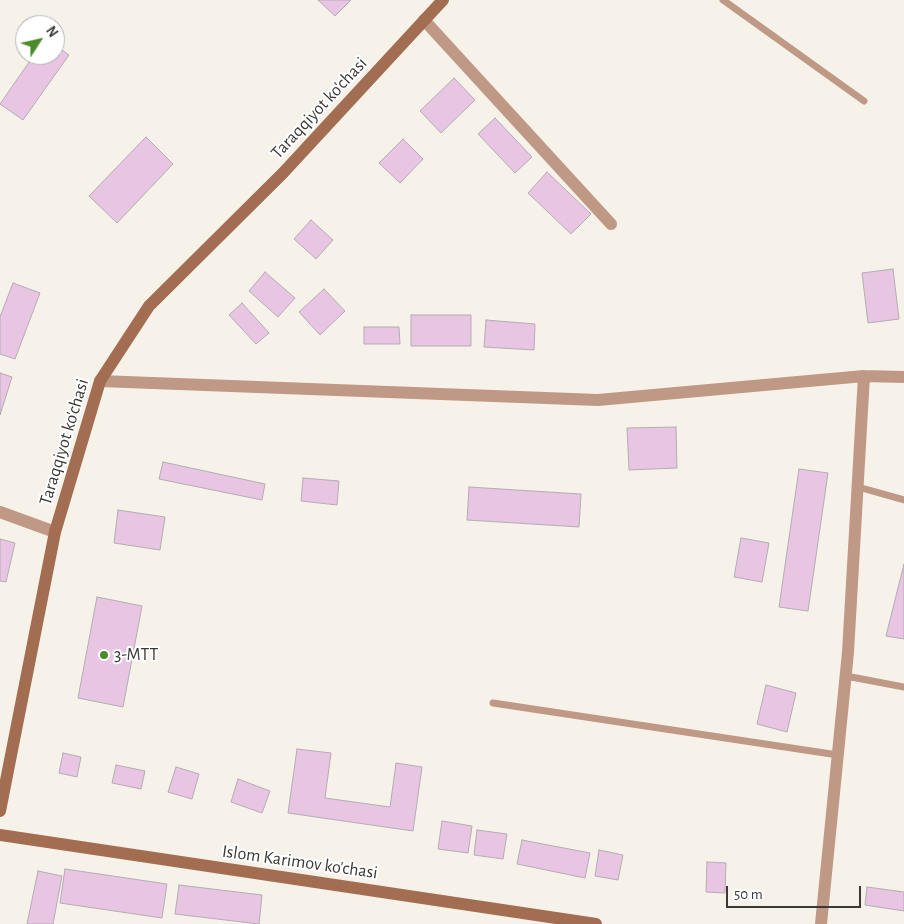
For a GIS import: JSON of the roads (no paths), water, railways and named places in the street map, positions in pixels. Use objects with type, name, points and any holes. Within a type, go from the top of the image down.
[{"type":"street","name":"Taraqqiyot ko'chasi","points":[[0,811],[55,532],[100,381],[149,306],[283,173],[443,0]]},
{"type":"street","points":[[424,20],[611,224]]},
{"type":"street","points":[[100,381],[598,400],[864,376],[904,377]]},
{"type":"street","points":[[821,924],[848,652],[864,376]]},
{"type":"street","points":[[0,512],[55,532]]},
{"type":"street","name":"Islom Karimov ko'chasi","points":[[0,835],[596,924]]},
{"type":"lane","points":[[723,0],[864,102]]},
{"type":"lane","points":[[858,488],[904,500]]},
{"type":"lane","points":[[846,676],[904,687]]},
{"type":"lane","points":[[492,703],[838,755]]},
{"type":"place","name":"3-MTT","points":[[104,655]]}]
